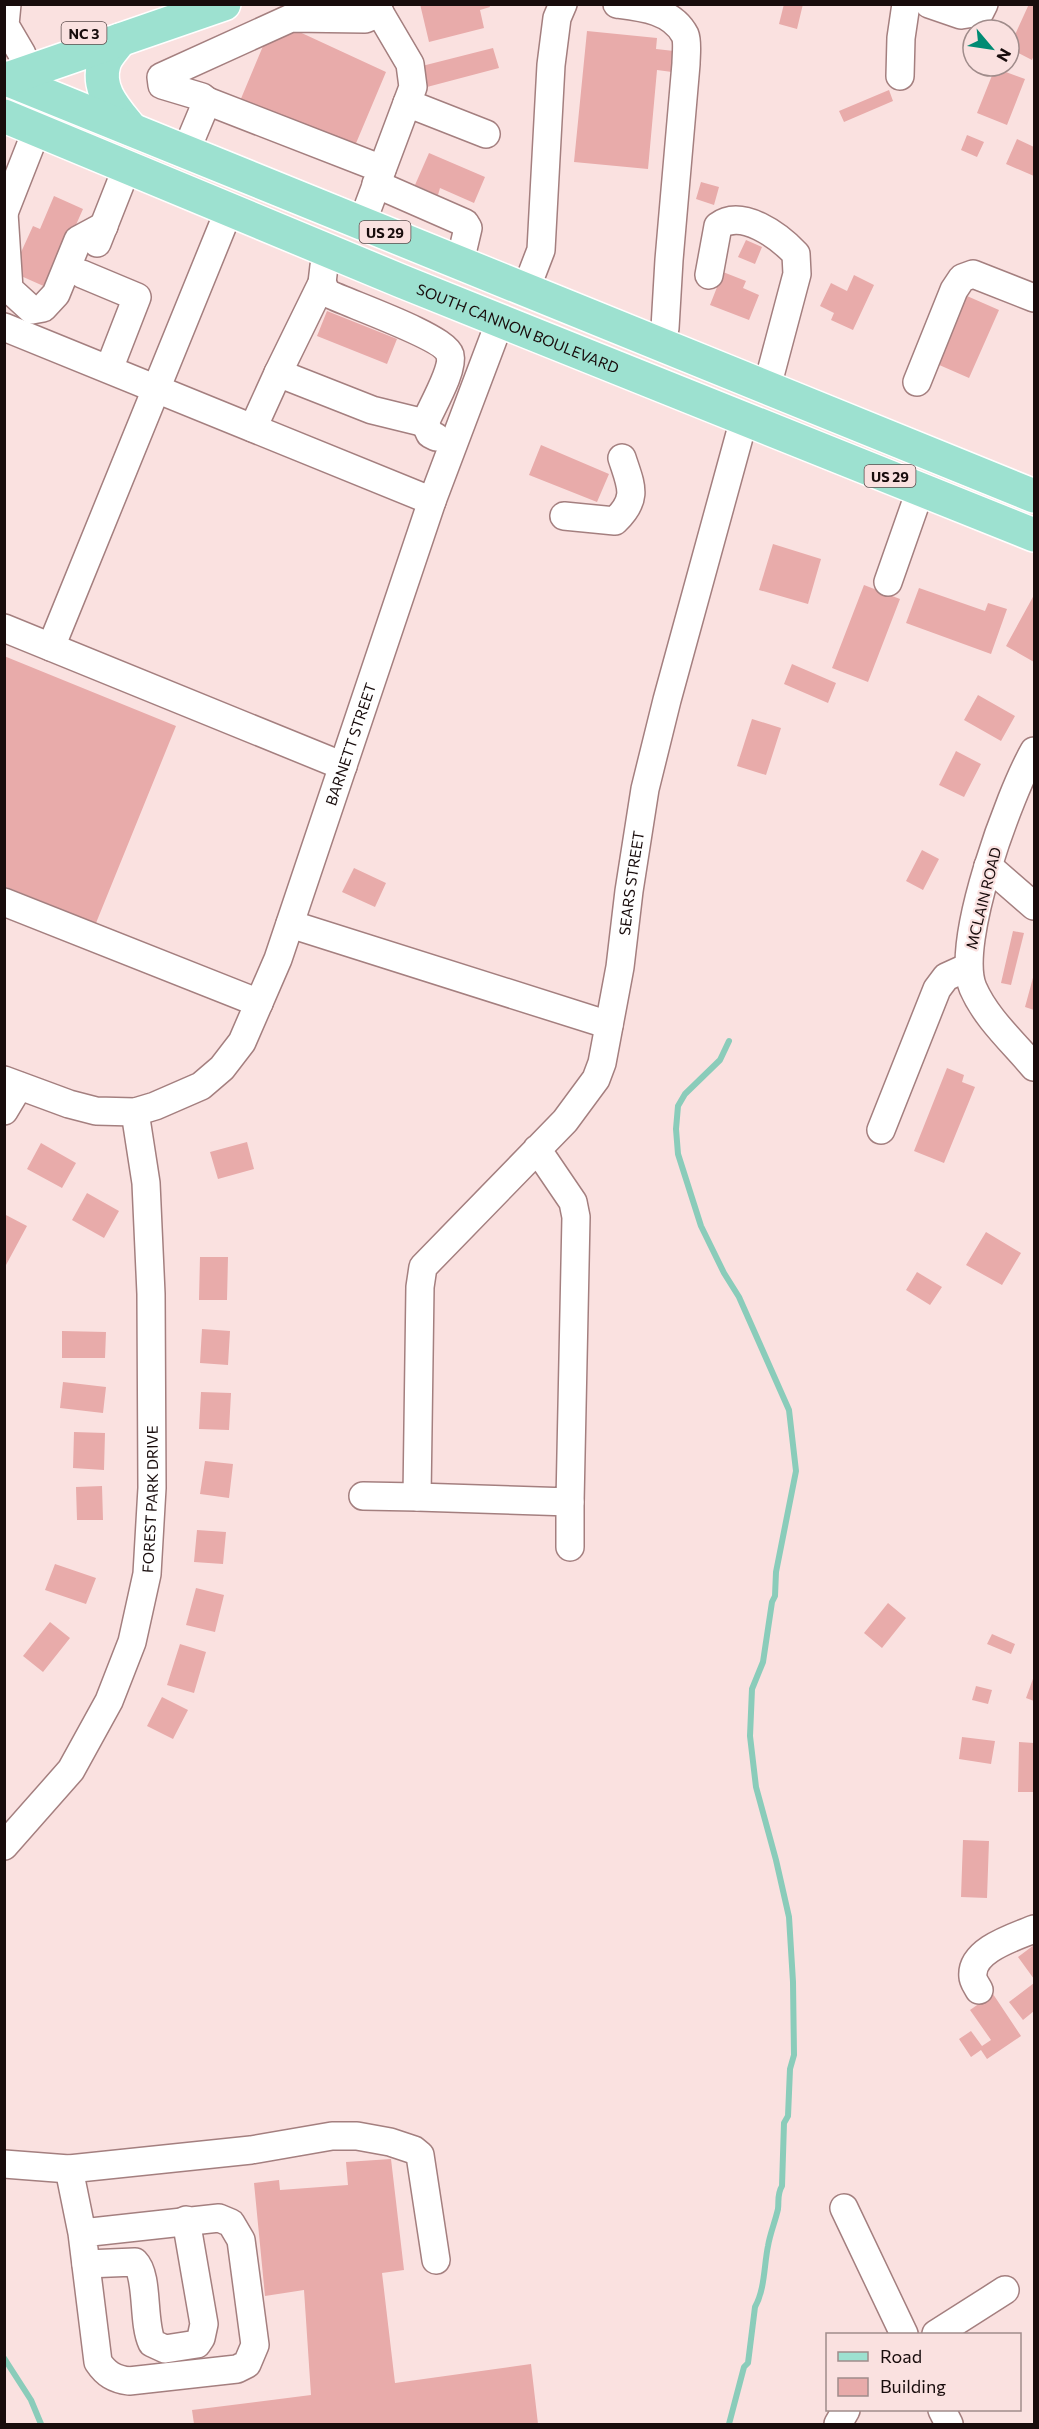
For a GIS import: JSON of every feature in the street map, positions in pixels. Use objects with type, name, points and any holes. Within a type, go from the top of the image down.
[{"type":"main road","name":"NC 3","points":[[8,70],[163,4]]},
{"type":"main road","name":"NC 3","points":[[8,70],[120,40],[224,4]]},
{"type":"main road","points":[[120,40],[104,63],[102,79],[108,101],[131,129]]},
{"type":"main road","name":"US 29","points":[[8,70],[131,129],[1035,496]]},
{"type":"main road","name":"SOUTH CANNON BOULEVARD","points":[[4,116],[330,252],[1035,535]]},
{"type":"main road","name":"US 29","points":[[500,321],[535,315],[553,317],[606,334],[649,339]]},
{"type":"street","points":[[7,4],[5,25],[8,70]]},
{"type":"street","points":[[526,289],[541,250],[551,65],[557,18],[562,4]]},
{"type":"street","points":[[617,4],[648,8],[670,18],[685,36],[686,64],[665,328],[649,339]]},
{"type":"street","points":[[900,76],[901,38],[906,4]]},
{"type":"street","points":[[929,4],[961,15],[980,12],[984,4]]},
{"type":"street","points":[[362,223],[379,177],[413,87],[410,64],[379,9],[365,19],[291,18],[161,77],[162,85],[202,97],[207,102],[379,177],[465,223],[468,228],[460,262]]},
{"type":"street","points":[[186,151],[207,102]]},
{"type":"street","points":[[407,103],[486,134]]},
{"type":"street","points":[[37,129],[10,183],[5,213],[9,289],[32,310],[43,308],[56,294],[78,240],[104,226]]},
{"type":"street","points":[[4,302],[10,307],[45,319],[60,315],[68,308],[127,167]]},
{"type":"street","points":[[51,647],[229,210]]},
{"type":"street","points":[[709,275],[718,226],[727,219],[738,218],[780,237],[796,254],[797,274],[767,387]]},
{"type":"street","points":[[253,428],[322,283],[324,266],[330,252]]},
{"type":"street","points":[[82,274],[137,297],[108,369]]},
{"type":"street","points":[[917,382],[954,290],[962,279],[973,274],[1035,298]]},
{"type":"street","points":[[322,283],[327,293],[419,332],[444,346],[450,355],[449,368],[425,423],[430,434],[452,447]]},
{"type":"street","name":"BARNETT STREET","points":[[135,1112],[187,1094],[201,1086],[222,1068],[242,1042],[290,924],[432,501],[500,321]]},
{"type":"street","points":[[4,327],[432,501]]},
{"type":"street","points":[[278,373],[372,410],[425,423]]},
{"type":"street","name":"SEARS STREET","points":[[417,1497],[420,1287],[423,1267],[565,1121],[596,1079],[602,1063],[609,1025],[645,789],[744,419]]},
{"type":"street","points":[[564,516],[615,521],[627,509],[633,490],[622,458]]},
{"type":"street","points":[[888,582],[921,488]]},
{"type":"street","points":[[4,628],[343,766]]},
{"type":"street","name":"MCLAIN ROAD","points":[[1035,751],[1024,770],[988,866],[968,948],[968,967],[972,986],[982,1006],[1035,1067]]},
{"type":"street","points":[[988,866],[1035,906]]},
{"type":"street","points":[[4,902],[259,1003]]},
{"type":"street","points":[[290,924],[609,1025]]},
{"type":"street","points":[[881,1130],[937,989],[946,977],[968,967]]},
{"type":"street","points":[[4,1112],[12,1083],[69,1104],[96,1111],[135,1112]]},
{"type":"street","name":"FOREST PARK DRIVE","points":[[4,1846],[71,1770],[109,1701],[132,1642],[147,1574],[152,1488],[152,1294],[146,1183],[135,1112]]},
{"type":"street","points":[[537,1149],[573,1202],[576,1217],[570,1547]]},
{"type":"street","points":[[363,1496],[570,1502]]},
{"type":"street","points":[[979,1990],[973,1977],[975,1963],[992,1947],[1035,1929]]},
{"type":"street","points":[[4,2164],[69,2169],[251,2150],[332,2136],[357,2136],[390,2142],[414,2150],[420,2155],[436,2260]]},
{"type":"street","points":[[69,2169],[82,2233],[98,2362],[105,2373],[120,2380],[129,2381],[237,2369],[247,2364],[255,2345],[241,2240],[231,2223],[219,2218],[186,2220],[82,2233]]},
{"type":"street","points":[[844,2208],[904,2333]]},
{"type":"street","points":[[86,2264],[135,2262],[141,2271],[146,2326],[152,2343],[165,2349],[197,2344],[204,2324],[186,2220]]},
{"type":"street","points":[[938,2333],[1005,2290]]},
{"type":"building","points":[[420,4],[489,4],[490,7],[480,10],[484,28],[429,42]]},
{"type":"building","points":[[784,4],[803,4],[797,29],[779,24]]},
{"type":"building","points":[[1029,4],[1034,4],[1034,55],[1032,60],[1021,54],[1021,22]]},
{"type":"building","points":[[293,29],[386,72],[354,148],[240,101],[266,39]]},
{"type":"building","points":[[587,31],[657,38],[656,49],[674,51],[672,72],[657,70],[648,169],[574,162]]},
{"type":"building","points":[[493,48],[499,68],[427,87],[422,66]]},
{"type":"building","points":[[991,78],[1025,79],[1007,125],[977,113]]},
{"type":"building","points":[[889,90],[893,101],[844,122],[839,111]]},
{"type":"building","points":[[967,135],[984,142],[977,157],[961,150]]},
{"type":"building","points":[[1017,139],[1034,147],[1034,176],[1006,164]]},
{"type":"building","points":[[429,153],[485,177],[474,203],[440,188],[438,195],[415,185]]},
{"type":"building","points":[[701,182],[719,187],[714,205],[696,199]]},
{"type":"building","points":[[54,196],[83,209],[48,288],[12,272],[33,226],[40,229]]},
{"type":"building","points":[[746,240],[762,247],[755,264],[738,257]]},
{"type":"building","points":[[723,272],[746,281],[743,288],[759,295],[749,320],[710,305]]},
{"type":"building","points":[[854,275],[874,285],[853,330],[831,320],[834,313],[820,306],[831,283],[847,291]]},
{"type":"building","points":[[967,296],[999,310],[969,378],[937,364]]},
{"type":"building","points":[[327,311],[397,339],[387,364],[317,336]]},
{"type":"building","points":[[541,445],[609,474],[597,502],[529,475]]},
{"type":"building","points":[[773,544],[821,559],[808,604],[759,590]]},
{"type":"building","points":[[864,585],[900,599],[868,682],[832,668]]},
{"type":"building","points":[[919,588],[985,611],[988,603],[1007,609],[991,654],[906,623]]},
{"type":"building","points":[[1034,595],[1034,662],[1006,646]]},
{"type":"building","points":[[4,656],[176,726],[96,923],[4,886]]},
{"type":"building","points":[[792,664],[836,683],[828,703],[784,684]]},
{"type":"building","points":[[978,695],[1015,716],[1001,741],[964,720]]},
{"type":"building","points":[[752,719],[781,728],[766,775],[737,766]]},
{"type":"building","points":[[956,751],[981,764],[964,797],[939,785]]},
{"type":"building","points":[[922,850],[939,859],[923,890],[906,881]]},
{"type":"building","points":[[354,868],[386,883],[375,907],[342,892]]},
{"type":"building","points":[[1013,931],[1024,933],[1011,985],[1001,983]]},
{"type":"building","points":[[1034,974],[1034,1010],[1025,1007]]},
{"type":"building","points":[[947,1068],[964,1075],[962,1082],[975,1087],[944,1163],[914,1151]]},
{"type":"building","points":[[247,1142],[254,1169],[218,1179],[210,1152]]},
{"type":"building","points":[[41,1143],[76,1163],[62,1188],[27,1169]]},
{"type":"building","points":[[87,1193],[119,1211],[104,1238],[72,1220]]},
{"type":"building","points":[[4,1214],[27,1226],[6,1265],[4,1264]]},
{"type":"building","points":[[986,1232],[1021,1253],[1002,1285],[966,1265]]},
{"type":"building","points":[[200,1257],[228,1257],[227,1300],[199,1300]]},
{"type":"building","points":[[917,1272],[942,1287],[930,1305],[906,1290]]},
{"type":"building","points":[[202,1329],[230,1331],[228,1365],[200,1363]]},
{"type":"building","points":[[62,1331],[106,1332],[105,1358],[62,1358]]},
{"type":"building","points":[[63,1382],[106,1387],[103,1413],[60,1408]]},
{"type":"building","points":[[201,1392],[231,1393],[229,1430],[199,1429]]},
{"type":"building","points":[[74,1432],[105,1433],[104,1470],[73,1468]]},
{"type":"building","points":[[205,1461],[233,1464],[229,1498],[200,1494]]},
{"type":"building","points":[[102,1486],[103,1520],[77,1520],[76,1487]]},
{"type":"building","points":[[197,1530],[226,1532],[223,1564],[194,1562]]},
{"type":"building","points":[[55,1564],[96,1578],[86,1604],[45,1590]]},
{"type":"building","points":[[196,1588],[224,1595],[215,1632],[186,1625]]},
{"type":"building","points":[[888,1603],[906,1618],[882,1648],[864,1633]]},
{"type":"building","points":[[50,1622],[70,1638],[43,1672],[23,1656]]},
{"type":"building","points":[[992,1634],[1015,1644],[1011,1654],[987,1644]]},
{"type":"building","points":[[180,1644],[206,1652],[194,1693],[167,1685]]},
{"type":"building","points":[[1034,1676],[1034,1701],[1026,1698]]},
{"type":"building","points":[[976,1686],[992,1690],[988,1704],[972,1700]]},
{"type":"building","points":[[162,1697],[188,1710],[173,1739],[147,1726]]},
{"type":"building","points":[[962,1737],[995,1741],[991,1764],[959,1759]]},
{"type":"building","points":[[1019,1742],[1034,1743],[1034,1792],[1018,1792]]},
{"type":"building","points":[[963,1840],[989,1841],[987,1898],[961,1897]]},
{"type":"building","points":[[1034,1945],[1034,1979],[1018,1957]]},
{"type":"building","points":[[1034,1983],[1034,2011],[1023,2020],[1009,2002]]},
{"type":"building","points":[[993,1994],[1021,2036],[987,2059],[981,2050],[971,2057],[959,2039],[971,2031],[982,2046],[991,2040],[970,2010]]},
{"type":"building","points":[[391,2159],[404,2270],[382,2273],[395,2383],[531,2364],[538,2424],[194,2424],[192,2410],[311,2395],[304,2290],[265,2296],[254,2183],[279,2180],[280,2190],[348,2185],[346,2162]]},
{"type":"waterway","points":[[729,1041],[720,1060],[685,1094],[678,1106],[676,1129],[678,1154],[701,1226],[724,1273],[739,1297],[789,1410],[796,1471],[776,1572],[775,1596],[772,1602],[763,1662],[752,1689],[750,1736],[756,1787],[789,1917],[794,2055],[790,2069],[788,2116],[784,2123],[782,2186],[778,2209],[769,2241],[761,2293],[755,2307],[748,2363],[744,2367],[729,2424]]},
{"type":"waterway","points":[[4,2358],[31,2400],[41,2424]]}]
